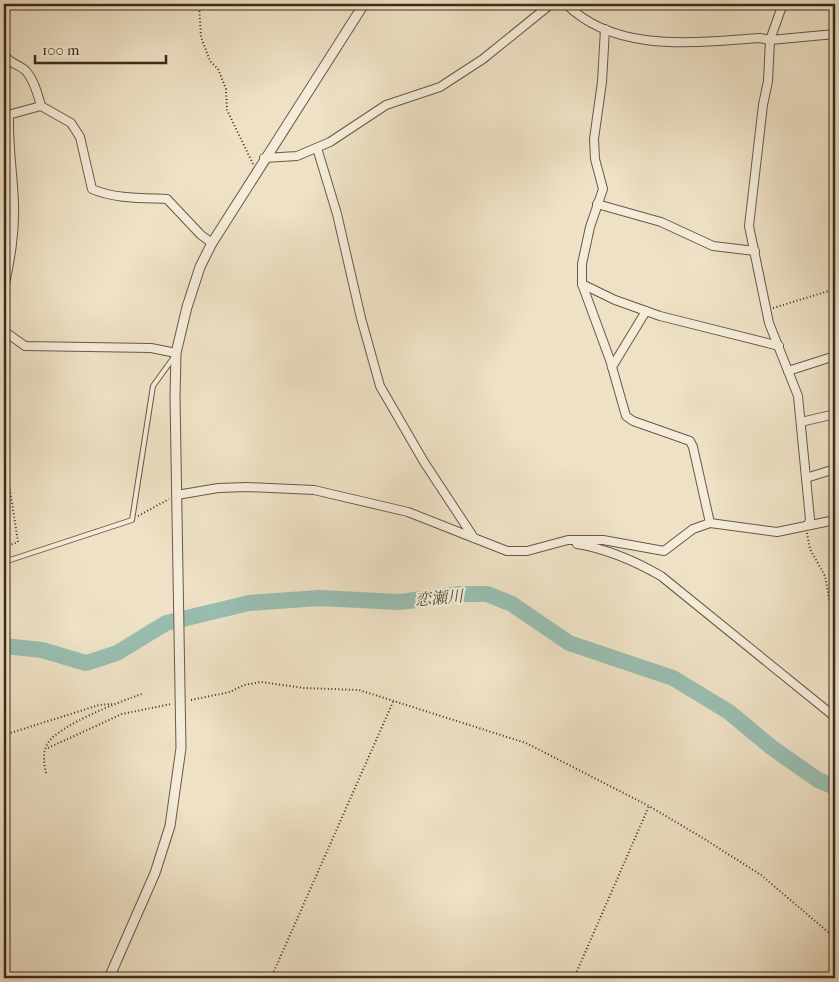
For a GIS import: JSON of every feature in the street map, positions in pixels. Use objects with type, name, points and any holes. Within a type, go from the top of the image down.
[{"type":"street","points":[[110,978],[155,873],[170,826],[181,748],[182,678],[175,397],[176,353],[187,307],[200,267],[212,243],[264,158],[364,4]]},
{"type":"street","points":[[264,158],[298,156],[330,142],[386,105],[440,87],[483,59],[551,4]]},
{"type":"street","points":[[566,4],[605,29],[627,38],[692,42],[760,38],[770,40],[835,34]]},
{"type":"street","points":[[785,4],[781,9],[770,40],[768,81],[763,105],[749,226],[769,323],[798,396],[810,520],[808,525]]},
{"type":"street","points":[[605,29],[602,82],[594,138],[594,159],[603,189],[597,204],[582,264],[582,284],[612,368],[626,416],[633,421],[690,441],[710,523]]},
{"type":"street","points":[[4,54],[8,61],[25,70],[31,77],[41,106],[71,123],[80,137],[92,190],[102,194],[168,199],[201,235],[212,243]]},
{"type":"street","points":[[4,289],[6,268],[13,246],[14,203],[6,115],[41,106]]},
{"type":"street","points":[[317,148],[337,214],[361,318],[380,386],[424,462],[474,538]]},
{"type":"street","points":[[597,204],[661,222],[713,246],[755,251]]},
{"type":"street","points":[[582,284],[646,311],[778,346]]},
{"type":"street","points":[[612,368],[646,311]]},
{"type":"street","points":[[4,331],[25,346],[151,348],[176,353]]},
{"type":"street","points":[[788,371],[835,356]]},
{"type":"street","points":[[802,422],[835,414]]},
{"type":"street","points":[[806,478],[835,469]]},
{"type":"street","points":[[177,495],[218,488],[247,487],[314,490],[408,512],[507,551],[526,551],[568,540],[603,540],[664,551],[693,529],[710,523],[777,532],[835,520]]},
{"type":"street","points":[[568,540],[597,547],[638,562],[661,576],[835,717]]},
{"type":"lane","points":[[4,562],[132,520],[153,386],[176,353]]},
{"type":"path","points":[[199,4],[201,37],[210,61],[218,69],[226,90],[227,110],[256,171]]},
{"type":"path","points":[[766,310],[835,289]]},
{"type":"path","points":[[4,451],[18,542],[4,547]]},
{"type":"path","points":[[132,520],[177,495]]},
{"type":"path","points":[[808,525],[807,532],[810,549],[825,576],[831,609],[835,611]]},
{"type":"path","points":[[191,700],[230,692],[244,685],[261,682],[304,688],[359,690],[526,743],[649,806],[761,875],[835,938]]},
{"type":"path","points":[[46,773],[43,760],[46,749],[48,743],[58,733],[114,704],[142,694]]},
{"type":"path","points":[[271,978],[393,702]]},
{"type":"path","points":[[4,735],[99,705],[114,704]]},
{"type":"path","points":[[46,749],[122,714],[172,704]]},
{"type":"path","points":[[574,978],[649,806]]},
{"type":"waterway","name":"恋瀬川","points":[[4,646],[42,650],[86,663],[117,653],[166,623],[249,603],[319,598],[400,602],[460,594],[487,594],[512,604],[569,643],[673,678],[729,712],[771,747],[818,780],[835,787]]}]
